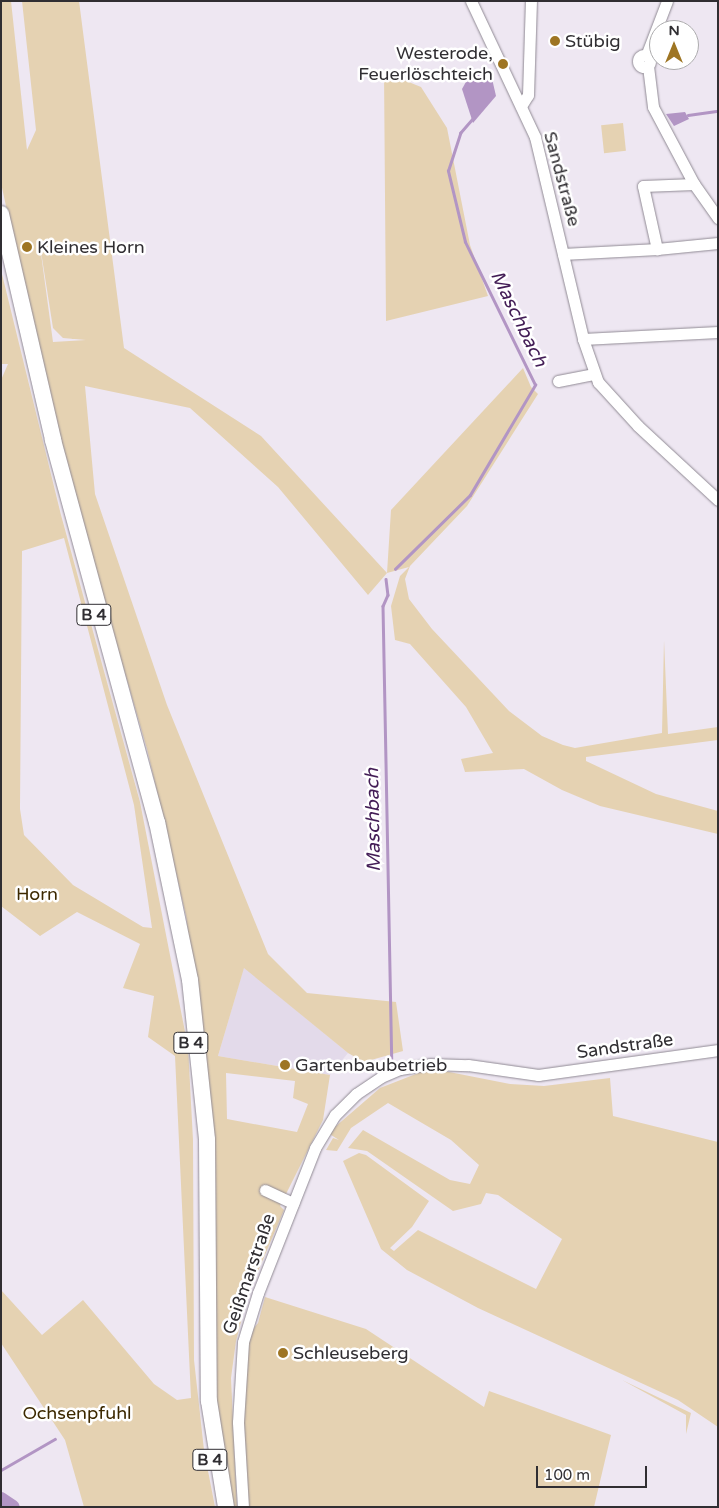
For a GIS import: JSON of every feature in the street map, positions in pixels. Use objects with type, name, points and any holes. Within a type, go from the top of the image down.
[{"type":"highway","name":"B 4","points":[[1,214],[34,379],[168,868],[197,1026],[203,1140],[207,1366],[213,1442],[226,1507]]},
{"type":"highway","name":"B 4","points":[[1,250],[24,334]]},
{"type":"highway","name":"B 4","points":[[204,1185],[200,1387],[220,1507]]},
{"type":"street","name":"Sandstraße","points":[[471,1],[520,106],[544,167],[583,339],[594,374],[612,400],[718,500]]},
{"type":"street","points":[[520,106],[528,95],[531,1]]},
{"type":"street","points":[[667,1],[647,61],[653,107],[694,184],[718,218]]},
{"type":"street","points":[[657,249],[643,186],[694,184]]},
{"type":"street","points":[[563,254],[657,249],[718,243]]},
{"type":"street","points":[[583,339],[718,332]]},
{"type":"street","points":[[558,381],[594,374]]},
{"type":"street","name":"Sandstraße","points":[[538,1075],[718,1050]]},
{"type":"street","name":"Geißmarstraße","points":[[243,1507],[238,1422],[243,1342],[315,1148],[335,1116],[356,1094],[381,1077],[408,1068],[445,1063],[538,1075]]},
{"type":"street","name":"Geißmarstraße","points":[[265,1190],[293,1203]]},
{"type":"shaded area","points":[[490,70],[496,96],[473,123],[462,89],[467,80]]},
{"type":"shaded area","points":[[685,112],[689,119],[674,126],[666,114]]},
{"type":"shaded area","points":[[244,967],[348,1053],[330,1075],[218,1056]]},
{"type":"green space","points":[[1,1],[11,1],[27,150],[36,130],[22,1],[79,1],[124,348],[261,436],[387,573],[368,595],[278,487],[190,408],[85,386],[95,494],[167,705],[268,954],[307,993],[396,1002],[403,1051],[364,1062],[348,1053],[244,968],[218,1056],[330,1075],[323,1120],[280,1206],[284,1210],[248,1295],[236,1341],[231,1378],[237,1507],[233,1507],[216,1418],[215,1140],[186,916],[147,749],[74,498],[43,377],[1,183]],"holes":[[[39,239],[53,328],[63,338],[86,340],[53,342]],[[226,1073],[295,1081],[293,1098],[308,1104],[297,1132],[227,1119]]]},
{"type":"green space","points":[[384,72],[421,87],[447,128],[470,245],[488,296],[386,321]]},
{"type":"green space","points":[[623,123],[626,151],[604,153],[601,125]]},
{"type":"green space","points":[[1,270],[61,515],[140,802],[188,1047],[193,1140],[194,1360],[204,1450],[215,1507],[84,1507],[65,1440],[1,1343],[1,1290],[42,1335],[83,1300],[154,1384],[177,1400],[191,1398],[175,1056],[148,1037],[154,996],[123,988],[140,944],[77,912],[40,936],[1,906],[1,380],[8,364],[1,364]],"holes":[[[64,538],[134,805],[152,928],[143,927],[73,885],[24,835],[20,809],[22,551]]]},
{"type":"green space","points":[[523,368],[531,387],[538,394],[467,506],[410,566],[405,579],[409,599],[432,629],[509,711],[542,736],[575,748],[662,733],[664,640],[668,734],[718,727],[718,740],[586,757],[586,761],[656,794],[718,811],[718,834],[600,806],[562,790],[524,769],[465,772],[461,759],[493,753],[466,707],[410,644],[395,640],[391,606],[400,576],[409,567],[387,573],[391,510]]},
{"type":"green space","points":[[444,1071],[510,1084],[544,1086],[610,1078],[613,1116],[718,1142],[718,1427],[678,1400],[478,1308],[407,1270],[381,1249],[343,1161],[359,1153],[366,1155],[429,1201],[412,1227],[390,1248],[394,1251],[418,1230],[536,1289],[562,1239],[498,1195],[486,1193],[481,1204],[453,1211],[367,1151],[348,1148],[363,1130],[450,1180],[470,1184],[479,1165],[451,1140],[388,1103],[351,1128],[337,1151],[326,1150],[333,1138],[339,1140],[328,1133],[380,1088],[421,1072]]},
{"type":"green space","points":[[265,1297],[366,1329],[484,1407],[489,1391],[611,1435],[594,1507],[243,1507],[243,1342],[258,1323]]},
{"type":"green space","points":[[622,1380],[691,1413],[686,1434],[686,1415]]},
{"type":"waterway","points":[[688,115],[718,111]]},
{"type":"waterway","name":"Maschbach","points":[[395,569],[470,495],[535,385],[465,242],[448,171],[460,133],[473,118]]},
{"type":"waterway","name":"Maschbach","points":[[386,579],[388,595],[383,606],[392,1061]]},
{"type":"waterway","points":[[1,1470],[55,1439]]},
{"type":"waterway","points":[[1,1499],[13,1507]]},
{"type":"place","name":"Stübig","points":[[555,41]]},
{"type":"place","name":"Westerode, Feuerlöschteich","points":[[503,64]]},
{"type":"place","name":"Kleines Horn","points":[[27,247]]},
{"type":"place","name":"Gartenbaubetrieb","points":[[285,1065]]},
{"type":"place","name":"Schleuseberg","points":[[283,1353]]},
{"type":"park label","name":"Horn","points":[[37,894]]},
{"type":"park label","name":"Ochsenpfuhl","points":[[77,1413]]}]
